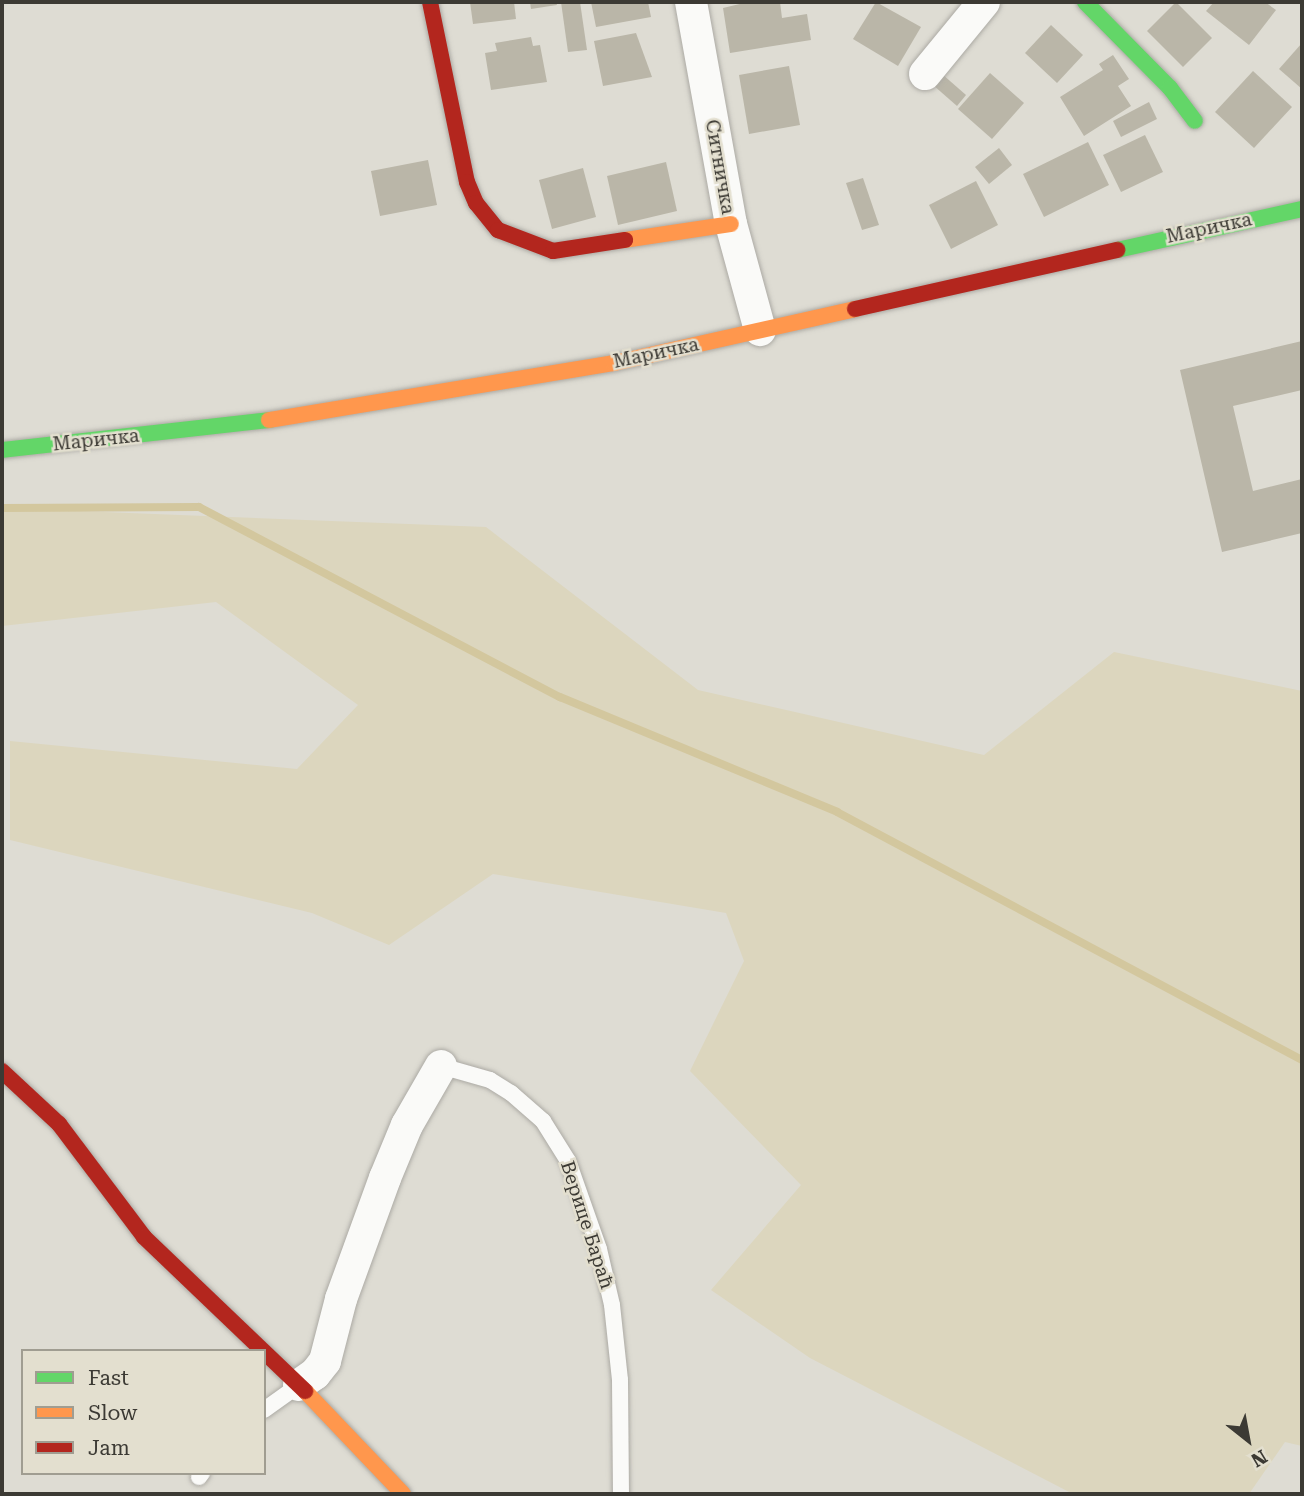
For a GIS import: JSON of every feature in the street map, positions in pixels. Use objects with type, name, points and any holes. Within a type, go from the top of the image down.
[{"type":"street","points":[[430,2],[467,182],[476,203],[498,230],[533,247],[553,251],[731,224]]},
{"type":"street","name":"Ситничка","points":[[691,2],[731,224],[760,330]]},
{"type":"street","points":[[925,74],[984,2]]},
{"type":"street","points":[[1085,2],[1170,88],[1195,121]]},
{"type":"street","name":"Маричка","points":[[2,450],[309,415],[614,363],[1302,209]]},
{"type":"street","points":[[299,1385],[315,1374],[325,1361],[341,1299],[385,1178],[407,1125],[441,1066]]},
{"type":"street","points":[[2,1071],[59,1124],[144,1237],[261,1349]]},
{"type":"street","points":[[266,1353],[403,1494]]},
{"type":"lane","name":"Верице Бараћ","points":[[441,1066],[490,1080],[512,1093],[542,1121],[568,1161],[599,1249],[612,1305],[620,1380],[617,1450],[621,1494]]},
{"type":"lane","points":[[266,1409],[299,1385]]},
{"type":"shaded area","points":[[2,508],[486,527],[698,690],[984,755],[1114,652],[1302,691],[1302,1446],[1285,1442],[1249,1494],[1073,1494],[810,1358],[711,1290],[801,1185],[690,1071],[744,961],[726,913],[493,874],[389,945],[312,913],[10,840],[10,741],[297,769],[358,705],[216,602],[2,626]]},
{"type":"building","points":[[470,2],[514,2],[516,19],[473,24]]},
{"type":"building","points":[[530,2],[556,2],[557,5],[531,9]]},
{"type":"building","points":[[561,2],[580,2],[587,50],[568,52]]},
{"type":"building","points":[[591,2],[648,2],[651,17],[596,27]]},
{"type":"building","points":[[748,2],[780,2],[782,18],[807,14],[811,40],[730,53],[723,8]]},
{"type":"building","points":[[876,2],[921,27],[898,66],[853,39]]},
{"type":"building","points":[[1176,2],[1212,38],[1183,67],[1147,31]]},
{"type":"building","points":[[1214,2],[1265,2],[1276,10],[1249,45],[1206,11]]},
{"type":"building","points":[[1051,25],[1083,55],[1057,83],[1025,53]]},
{"type":"building","points":[[636,33],[652,77],[603,86],[594,41]]},
{"type":"building","points":[[531,37],[533,46],[540,45],[547,82],[491,90],[485,53],[497,51],[495,43]]},
{"type":"building","points":[[1302,43],[1302,89],[1279,69]]},
{"type":"building","points":[[1113,55],[1129,79],[1118,86],[1131,106],[1084,136],[1060,97],[1103,70],[1099,64]]},
{"type":"building","points":[[789,66],[800,125],[749,134],[739,75]]},
{"type":"building","points":[[1253,71],[1292,107],[1254,148],[1215,112]]},
{"type":"building","points":[[990,73],[1024,103],[992,139],[958,109]]},
{"type":"building","points":[[942,74],[966,95],[957,106],[933,85]]},
{"type":"building","points":[[1149,102],[1157,119],[1121,137],[1113,121]]},
{"type":"building","points":[[1145,135],[1163,172],[1121,192],[1103,155]]},
{"type":"building","points":[[1088,142],[1109,185],[1044,217],[1023,174]]},
{"type":"building","points":[[999,148],[1012,165],[989,184],[975,167]]},
{"type":"building","points":[[428,160],[437,205],[380,216],[371,171]]},
{"type":"building","points":[[666,162],[677,211],[618,225],[607,176]]},
{"type":"building","points":[[583,168],[596,217],[552,229],[539,180]]},
{"type":"building","points":[[863,178],[879,225],[862,230],[846,183]]},
{"type":"building","points":[[976,181],[998,225],[951,249],[929,205]]},
{"type":"building","points":[[1302,341],[1302,390],[1233,406],[1253,491],[1302,479],[1302,533],[1222,552],[1180,370]]},
{"type":"waterway","points":[[2,508],[199,507],[560,697],[837,812],[1302,1060]]},
{"type":"traffic: fast","points":[[1085,2],[1170,88],[1195,121]]},
{"type":"traffic: fast","points":[[1117,250],[1302,209]]},
{"type":"traffic: fast","points":[[2,450],[269,420]]},
{"type":"traffic: slow","points":[[625,240],[731,224]]},
{"type":"traffic: slow","points":[[269,420],[614,363],[855,309]]},
{"type":"traffic: slow","points":[[305,1391],[403,1494]]},
{"type":"traffic: jam","points":[[430,2],[467,182],[476,203],[498,230],[553,251],[625,240]]},
{"type":"traffic: jam","points":[[855,309],[1117,250]]},
{"type":"traffic: jam","points":[[2,1071],[59,1124],[144,1237],[261,1349]]},
{"type":"traffic: jam","points":[[266,1354],[305,1391]]}]
